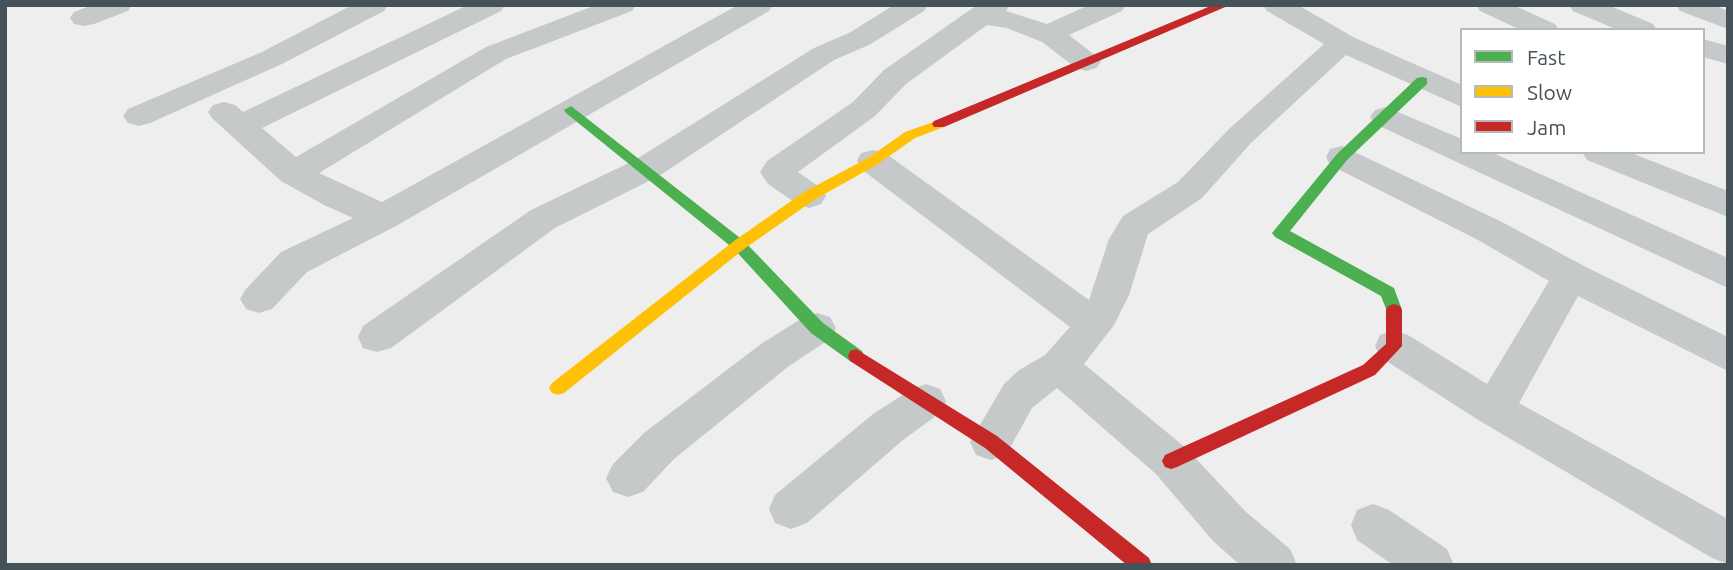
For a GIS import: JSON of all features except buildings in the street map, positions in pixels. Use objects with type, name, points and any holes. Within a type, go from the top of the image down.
[{"type":"street","points":[[84,18],[118,5]]},
{"type":"street","points":[[139,116],[272,58],[374,5]]},
{"type":"street","points":[[238,127],[491,5]]},
{"type":"street","points":[[293,173],[353,140],[496,53],[622,5]]},
{"type":"street","points":[[259,299],[294,262],[384,216],[759,5]]},
{"type":"street","points":[[377,337],[543,219],[646,168],[824,54],[859,39],[914,5]]},
{"type":"street","points":[[1051,36],[1052,32],[1112,5]]},
{"type":"street","points":[[558,388],[739,245],[808,196],[873,161],[910,135],[1224,5]]},
{"type":"street","points":[[1277,5],[1343,43],[1460,96]]},
{"type":"street","points":[[1490,5],[1541,28]]},
{"type":"street","points":[[1583,5],[1638,28]]},
{"type":"street","points":[[1690,5],[1728,21]]},
{"type":"street","points":[[808,196],[780,176],[777,172],[779,169],[864,109],[895,77],[988,11],[992,16],[1017,22],[1051,36],[1086,61]]},
{"type":"street","points":[[991,442],[1018,396],[1033,382],[1059,366],[1095,325],[1110,295],[1127,239],[1135,225],[1190,190],[1240,136],[1343,43]]},
{"type":"street","points":[[1705,49],[1728,55]]},
{"type":"street","points":[[1171,461],[1369,370],[1394,346],[1394,305],[1388,292],[1280,233],[1342,157],[1422,81]]},
{"type":"street","points":[[202,88],[238,127],[293,173],[336,197],[384,216]]},
{"type":"street","points":[[572,110],[739,245],[817,328],[879,373],[991,442],[1142,565]]},
{"type":"street","points":[[1386,117],[1460,151]]},
{"type":"street","points":[[1466,154],[1728,274]]},
{"type":"street","points":[[1603,154],[1728,205]]},
{"type":"street","points":[[1342,157],[1490,230],[1571,276],[1728,355]]},
{"type":"street","points":[[873,161],[1095,325]]},
{"type":"street","points":[[1494,409],[1571,276]]},
{"type":"street","points":[[628,478],[659,446],[775,355],[817,328]]},
{"type":"street","points":[[1394,346],[1494,409],[1728,543]]},
{"type":"street","points":[[1059,366],[1171,461],[1229,526],[1274,565]]},
{"type":"street","points":[[791,509],[888,427],[926,401]]},
{"type":"street","points":[[1373,525],[1431,565]]},
{"type":"traffic: fast","points":[[1394,310],[1388,292],[1280,233],[1342,157],[1422,81]]},
{"type":"traffic: fast","points":[[571,110],[739,245],[817,328],[856,356]]},
{"type":"traffic: slow","points":[[558,388],[739,245],[809,196],[873,161],[910,135],[939,124]]},
{"type":"traffic: jam","points":[[939,124],[1224,5]]},
{"type":"traffic: jam","points":[[1171,461],[1369,370],[1394,346],[1394,310]]},
{"type":"traffic: jam","points":[[856,356],[991,442],[1142,565]]}]
